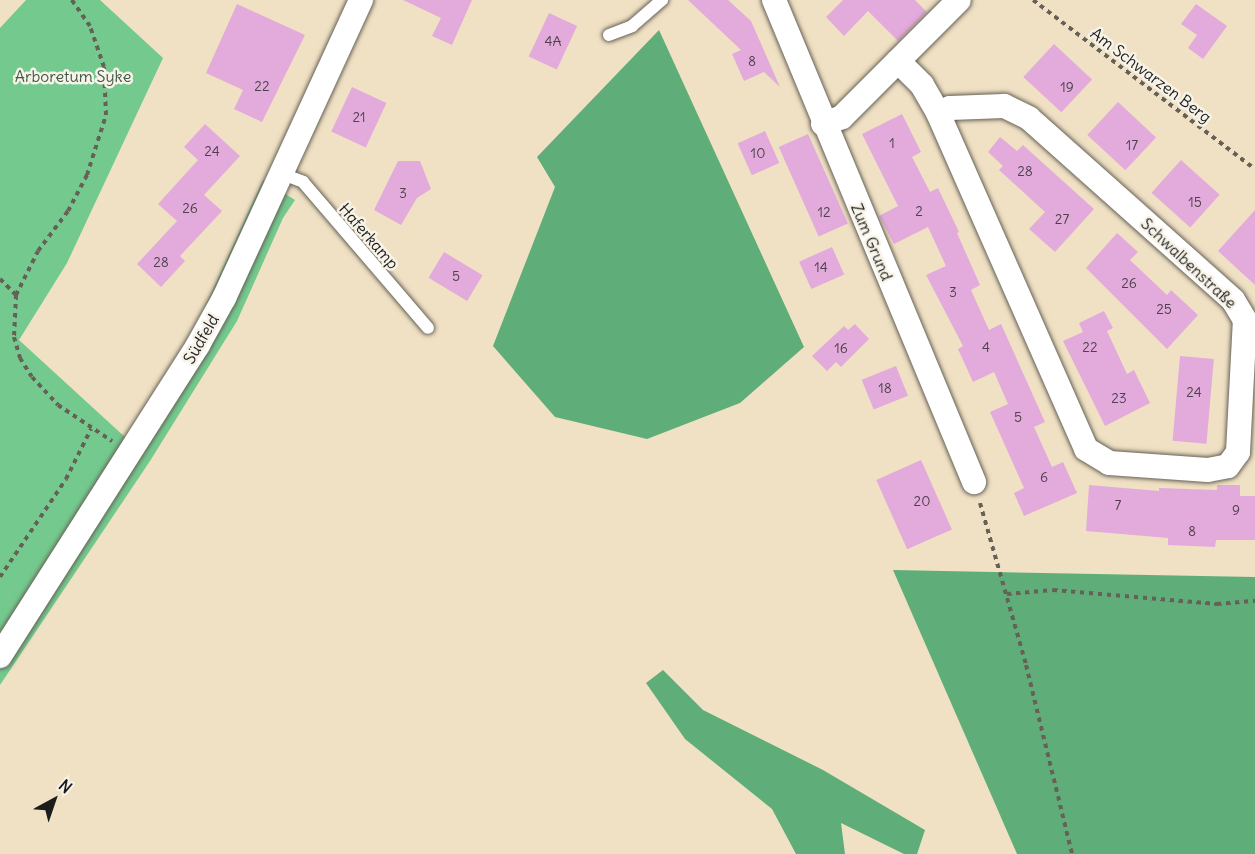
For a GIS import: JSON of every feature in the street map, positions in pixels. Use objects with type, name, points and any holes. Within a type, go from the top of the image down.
[{"type":"street","name":"Südfeld","points":[[0,656],[130,454],[219,307],[361,0]]},
{"type":"street","name":"Zum Grund","points":[[774,0],[823,124],[974,482]]},
{"type":"street","points":[[823,124],[842,117],[959,0]]},
{"type":"street","name":"Schwalbenstraße","points":[[898,61],[922,85],[938,113],[1086,449],[1109,463],[1208,470],[1228,466],[1238,452],[1245,320],[1233,300],[1029,118],[1004,106],[950,108],[938,113]]},
{"type":"lane","points":[[609,35],[632,26],[662,0]]},
{"type":"lane","name":"Haferkamp","points":[[280,173],[303,182],[428,328]]},
{"type":"path","points":[[72,0],[90,26],[104,67],[106,115],[87,175],[68,211],[38,251],[16,295],[14,338],[20,358],[58,405],[130,454]]},
{"type":"path","name":"Am Schwarzen Berg","points":[[1033,0],[1255,169]]},
{"type":"path","points":[[0,279],[16,295]]},
{"type":"path","points":[[0,577],[66,479],[91,429]]},
{"type":"path","points":[[974,482],[1007,594],[1072,854]]},
{"type":"path","points":[[1007,594],[1053,590],[1217,604],[1255,601]]},
{"type":"green space","name":"Arboretum Syke","points":[[26,0],[100,0],[163,58],[67,263],[19,340],[126,438],[194,331],[263,180],[295,200],[283,218],[237,321],[150,461],[0,685],[0,28]]},
{"type":"green space","points":[[659,30],[804,347],[740,403],[647,439],[555,417],[493,346],[555,187],[537,157]]},
{"type":"green space","points":[[893,570],[1255,577],[1255,854],[1017,854]]},
{"type":"green space","points":[[663,670],[703,710],[823,770],[925,830],[917,854],[904,854],[841,823],[845,854],[796,854],[772,809],[685,739],[646,683]]},
{"type":"building","points":[[403,0],[472,0],[452,45],[432,36],[441,18]]},
{"type":"building","points":[[688,0],[728,0],[751,21],[780,87],[764,72],[744,81],[732,54],[741,50]]},
{"type":"building","points":[[843,0],[915,0],[927,12],[898,41],[868,11],[844,36],[826,17]]},
{"type":"building","points":[[237,4],[305,35],[262,122],[234,109],[243,90],[206,73]]},
{"type":"building","points":[[1196,4],[1227,26],[1203,59],[1188,48],[1197,35],[1181,24]]},
{"type":"building","points":[[549,13],[577,26],[557,70],[529,57]]},
{"type":"building","points":[[1054,44],[1092,79],[1061,112],[1023,77]]},
{"type":"building","points":[[352,87],[386,103],[366,147],[331,131]]},
{"type":"building","points":[[1118,102],[1156,137],[1125,170],[1087,135]]},
{"type":"building","points":[[902,114],[921,152],[912,157],[930,192],[938,188],[959,232],[957,233],[980,285],[971,290],[989,330],[1001,324],[1045,422],[1034,427],[1052,467],[1063,462],[1077,493],[1024,516],[1014,493],[1024,488],[990,412],[1008,404],[994,372],[973,382],[958,349],[963,346],[926,275],[946,266],[928,227],[894,244],[879,216],[898,206],[862,134]]},
{"type":"building","points":[[205,124],[240,156],[204,195],[222,211],[180,256],[185,261],[161,287],[137,264],[177,221],[158,204],[198,160],[184,147]]},
{"type":"building","points":[[765,131],[779,163],[752,175],[738,143]]},
{"type":"building","points":[[808,134],[848,224],[819,237],[779,147]]},
{"type":"building","points":[[1000,137],[1017,151],[1023,145],[1094,209],[1055,252],[1029,229],[1045,212],[999,170],[1003,166],[988,152]]},
{"type":"building","points":[[1181,160],[1220,195],[1190,227],[1152,193]]},
{"type":"building","points":[[398,161],[420,161],[431,189],[417,198],[401,225],[374,210]]},
{"type":"building","points":[[1255,210],[1255,285],[1218,251]]},
{"type":"building","points":[[1117,233],[1138,252],[1130,260],[1167,295],[1171,290],[1198,315],[1167,349],[1086,268]]},
{"type":"building","points":[[832,247],[844,274],[811,289],[799,262]]},
{"type":"building","points":[[444,252],[483,275],[467,301],[429,278]]},
{"type":"building","points":[[1104,311],[1113,328],[1107,331],[1127,374],[1134,370],[1150,403],[1105,426],[1063,341],[1083,332],[1079,323]]},
{"type":"building","points":[[855,324],[869,339],[841,367],[836,362],[827,371],[812,356],[844,326],[848,330]]},
{"type":"building","points":[[1180,356],[1214,359],[1206,444],[1173,441]]},
{"type":"building","points":[[896,366],[908,396],[874,410],[862,380]]},
{"type":"building","points":[[921,460],[952,529],[907,549],[876,480]]},
{"type":"building","points":[[1089,485],[1159,491],[1159,488],[1217,490],[1217,485],[1240,485],[1240,496],[1255,496],[1255,540],[1216,540],[1215,547],[1168,545],[1168,538],[1086,531]]}]
